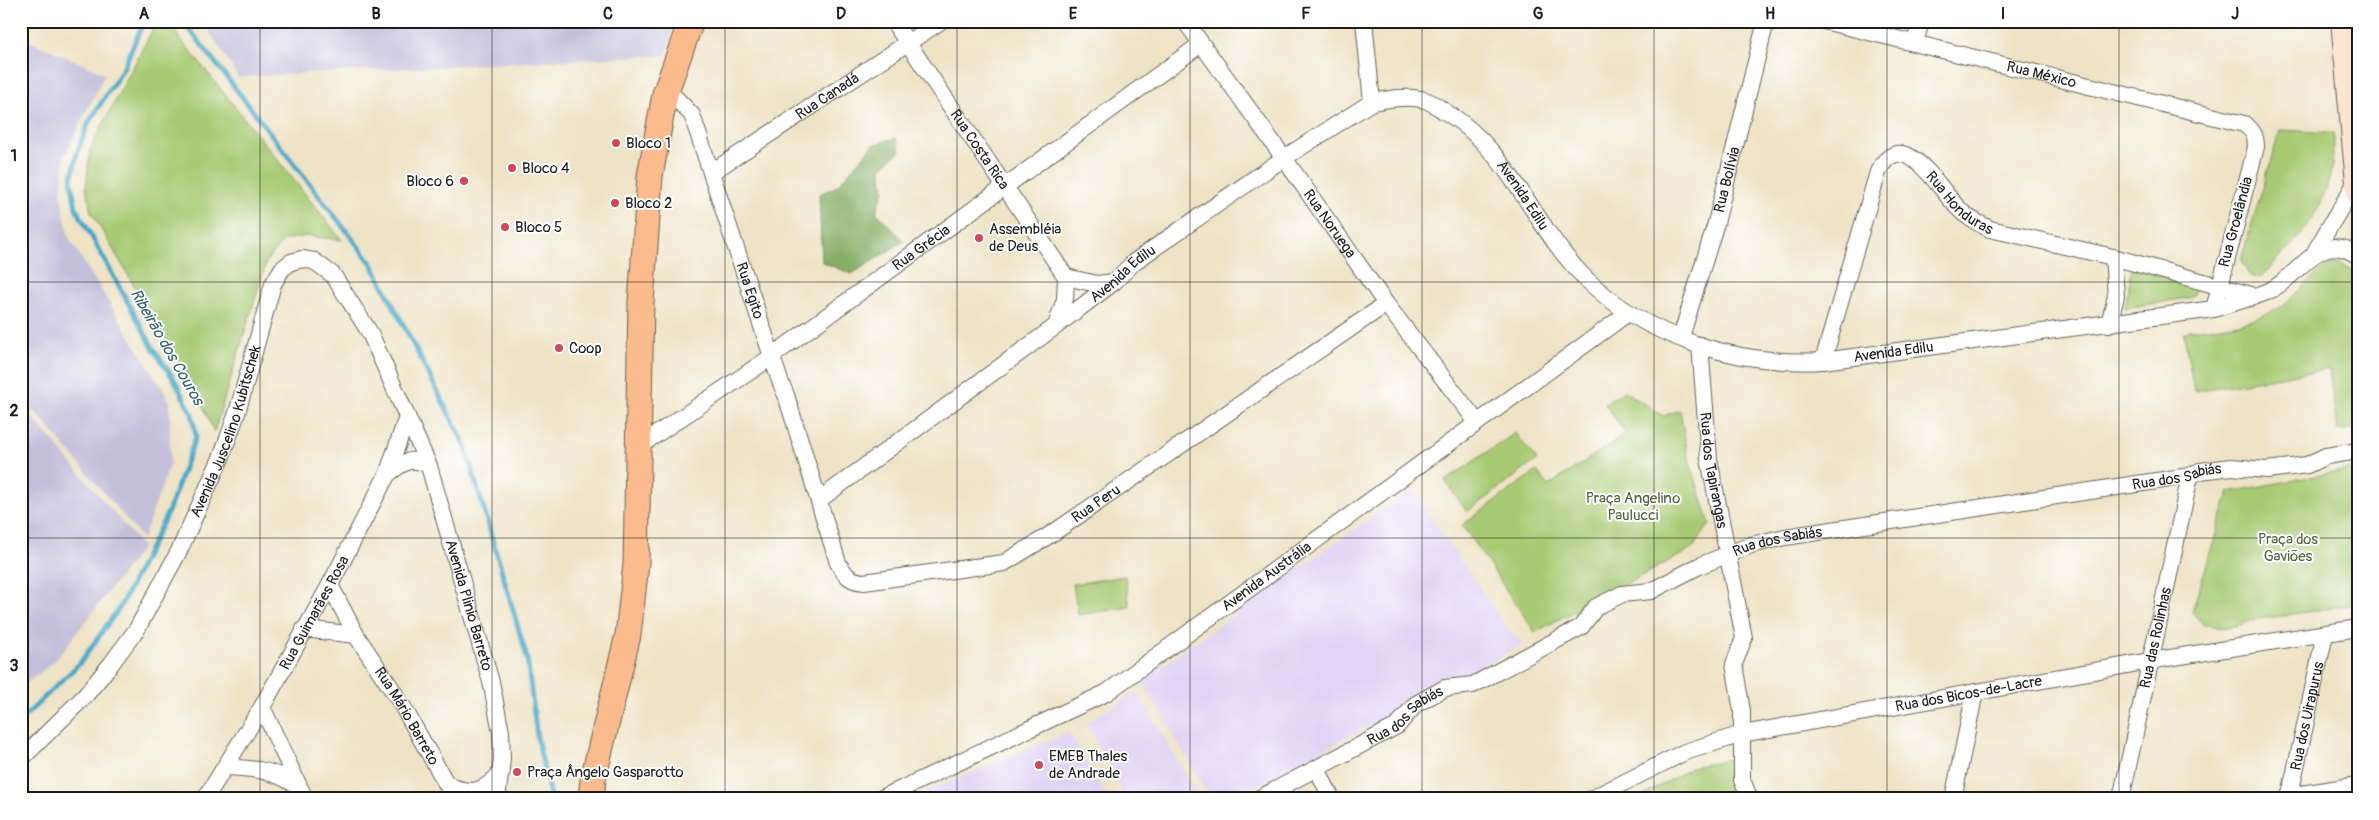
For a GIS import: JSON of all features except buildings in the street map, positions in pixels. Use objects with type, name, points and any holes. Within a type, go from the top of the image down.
[{"type":"main road","points":[[589,792],[628,635],[636,564],[641,302],[650,176],[667,89],[691,21]]},
{"type":"street","name":"Rua Costa Rica","points":[[893,21],[1066,277]]},
{"type":"street","name":"Rua Canadá","points":[[712,172],[908,44],[940,21]]},
{"type":"street","name":"Rua Noruega","points":[[1185,21],[1386,304],[1477,422]]},
{"type":"street","points":[[1364,21],[1372,102]]},
{"type":"street","name":"Rua Bolívia","points":[[1681,337],[1716,223],[1766,21]]},
{"type":"street","name":"Rua México","points":[[1824,21],[2244,124],[2254,134]]},
{"type":"street","points":[[1915,43],[1921,21]]},
{"type":"street","points":[[2342,21],[2351,103],[2357,188]]},
{"type":"street","name":"Rua Grécia","points":[[639,446],[771,356],[1201,44]]},
{"type":"street","name":"Rua Egito","points":[[667,89],[692,115],[771,356],[786,395],[819,500]]},
{"type":"street","name":"Avenida Edilu","points":[[819,500],[1056,326],[1114,282],[1134,262],[1284,158],[1372,102],[1387,99],[1424,100],[1464,122],[1488,144],[1562,252],[1584,276],[1628,313],[1643,322],[1700,345],[1735,356],[1771,361],[1822,362],[2214,309],[2270,290],[2286,280],[2312,255],[2357,188]]},
{"type":"street","name":"Rua Groelândia","points":[[2214,309],[2256,147],[2254,134]]},
{"type":"street","name":"Rua Honduras","points":[[1822,362],[1878,172],[1882,163],[1890,156],[1898,153],[1908,155],[1917,161],[1958,209],[1982,225],[2113,257],[2219,285],[2251,296]]},
{"type":"street","name":"Avenida Edilu","points":[[2312,255],[2335,247],[2347,249],[2358,256]]},
{"type":"street","points":[[2109,324],[2116,296],[2113,257]]},
{"type":"street","name":"Avenida Juscelino Kubitschek","points":[[21,759],[85,696],[111,664],[137,629],[179,551],[224,449],[237,413],[273,284],[282,269],[291,262],[302,259],[314,261],[333,275],[370,333],[407,417]]},
{"type":"street","points":[[1056,326],[1065,299],[1066,277],[1097,284],[1114,282]]},
{"type":"street","name":"Rua Peru","points":[[819,500],[838,563],[843,572],[854,581],[864,582],[922,576],[1004,563],[1056,531],[1386,304]]},
{"type":"street","name":"Avenida Austrália","points":[[880,799],[1106,693],[1628,313]]},
{"type":"street","name":"Rua dos Tapirangas","points":[[1700,345],[1709,459],[1744,638],[1734,664],[1742,711],[1742,780],[1750,799]]},
{"type":"street","name":"Avenida Plinio Barreto","points":[[407,417],[429,466],[491,682],[501,732],[502,771],[497,799]]},
{"type":"street","name":"Rua Guimarães Rosa","points":[[205,799],[262,707],[330,585],[388,475],[407,417]]},
{"type":"street","name":"Rua dos Sabiás","points":[[1258,799],[1397,726],[1416,704],[1445,688],[1473,685],[1573,632],[1580,627],[1596,607],[1622,594],[1651,591],[1699,566],[1728,556],[1751,545],[1785,537],[2190,476],[2200,471],[2231,467],[2267,470],[2308,465],[2326,456],[2358,451]]},
{"type":"street","points":[[388,475],[407,461],[414,460],[429,466]]},
{"type":"street","name":"Rua das Rolinhas","points":[[2121,799],[2190,476]]},
{"type":"street","name":"Rua Mário Barreto","points":[[330,585],[356,635],[400,700],[455,799]]},
{"type":"street","name":"Rua dos Bicos-de-Lacre","points":[[1591,799],[1685,752],[1742,734],[2150,661],[2358,628]]},
{"type":"street","points":[[304,629],[356,635]]},
{"type":"street","name":"Rua dos Uirapurus","points":[[2289,798],[2325,634]]},
{"type":"street","points":[[1952,799],[1975,692]]},
{"type":"street","points":[[262,707],[301,792]]},
{"type":"street","points":[[226,767],[265,770],[282,775],[301,792]]},
{"type":"street","points":[[1317,769],[1332,799]]},
{"type":"street","points":[[447,784],[461,790],[480,791],[489,786],[502,771]]},
{"type":"street","points":[[2289,798],[2358,785]]},
{"type":"shaded area","points":[[203,21],[674,21],[667,55],[238,77]]},
{"type":"shaded area","points":[[25,39],[105,74],[64,157],[61,196],[69,238],[170,401],[170,464],[143,539],[34,410],[21,420],[21,42]]},
{"type":"shaded area","points":[[33,418],[143,547],[55,661],[21,687],[21,427]]},
{"type":"shaded area","points":[[1411,489],[1510,631],[1524,644],[1230,799],[1210,799],[1142,680]]},
{"type":"shaded area","points":[[1137,691],[1200,799],[1126,799],[1086,723]]},
{"type":"shaded area","name":"EMEB Thales de Andrade","points":[[1069,732],[1109,799],[908,799]]},
{"type":"green space","points":[[157,21],[166,21],[342,240],[306,236],[284,240],[267,260],[214,432],[197,392],[91,212],[86,188],[90,149]]},
{"type":"green space","points":[[2280,130],[2334,133],[2331,170],[2322,200],[2305,228],[2270,268],[2255,278],[2249,275],[2241,260]]},
{"type":"green space","points":[[896,138],[900,151],[881,168],[884,190],[876,212],[904,241],[852,274],[822,262],[819,194],[837,186],[874,144]]},
{"type":"green space","points":[[2338,264],[2358,274],[2358,428],[2337,431],[2329,369],[2194,391],[2184,334],[2189,330],[2250,320],[2273,311],[2291,298],[2316,274]]},
{"type":"green space","points":[[2132,268],[2196,285],[2194,295],[2188,298],[2125,308]]},
{"type":"green space","name":"Praça Angelino Paulucci","points":[[1624,391],[1663,416],[1680,410],[1688,456],[1710,524],[1692,549],[1535,632],[1462,525],[1537,471],[1548,486],[1626,434],[1605,404]]},
{"type":"green space","points":[[1515,433],[1537,460],[1467,512],[1445,481]]},
{"type":"green space","name":"Praça dos Gaviões","points":[[2358,468],[2358,604],[2254,620],[2236,626],[2217,628],[2202,623],[2192,612],[2229,492]]},
{"type":"green space","points":[[1125,576],[1130,607],[1078,615],[1073,584]]},
{"type":"green space","points":[[1742,756],[1737,799],[1637,799],[1693,767]]},
{"type":"waterway","name":"Ribeirão dos Couros","points":[[21,720],[80,663],[120,607],[168,512],[196,436],[192,414],[175,381],[153,348],[76,208],[71,180],[78,150],[89,122],[123,69],[144,21]]},
{"type":"waterway","points":[[183,21],[372,264],[465,445],[527,658],[537,737],[551,799]]},
{"type":"place","name":"Bloco 1","points":[[616,143]]},
{"type":"place","name":"Bloco 4","points":[[512,168]]},
{"type":"place","name":"Bloco 6","points":[[464,181]]},
{"type":"place","name":"Bloco 2","points":[[615,203]]},
{"type":"place","name":"Bloco 5","points":[[505,227]]},
{"type":"place","name":"Assembléia de Deus","points":[[979,238]]},
{"type":"place","name":"Coop","points":[[559,348]]},
{"type":"place","name":"EMEB Thales de Andrade","points":[[1039,765]]},
{"type":"place","name":"Praça Ângelo Gasparotto","points":[[517,772]]}]
